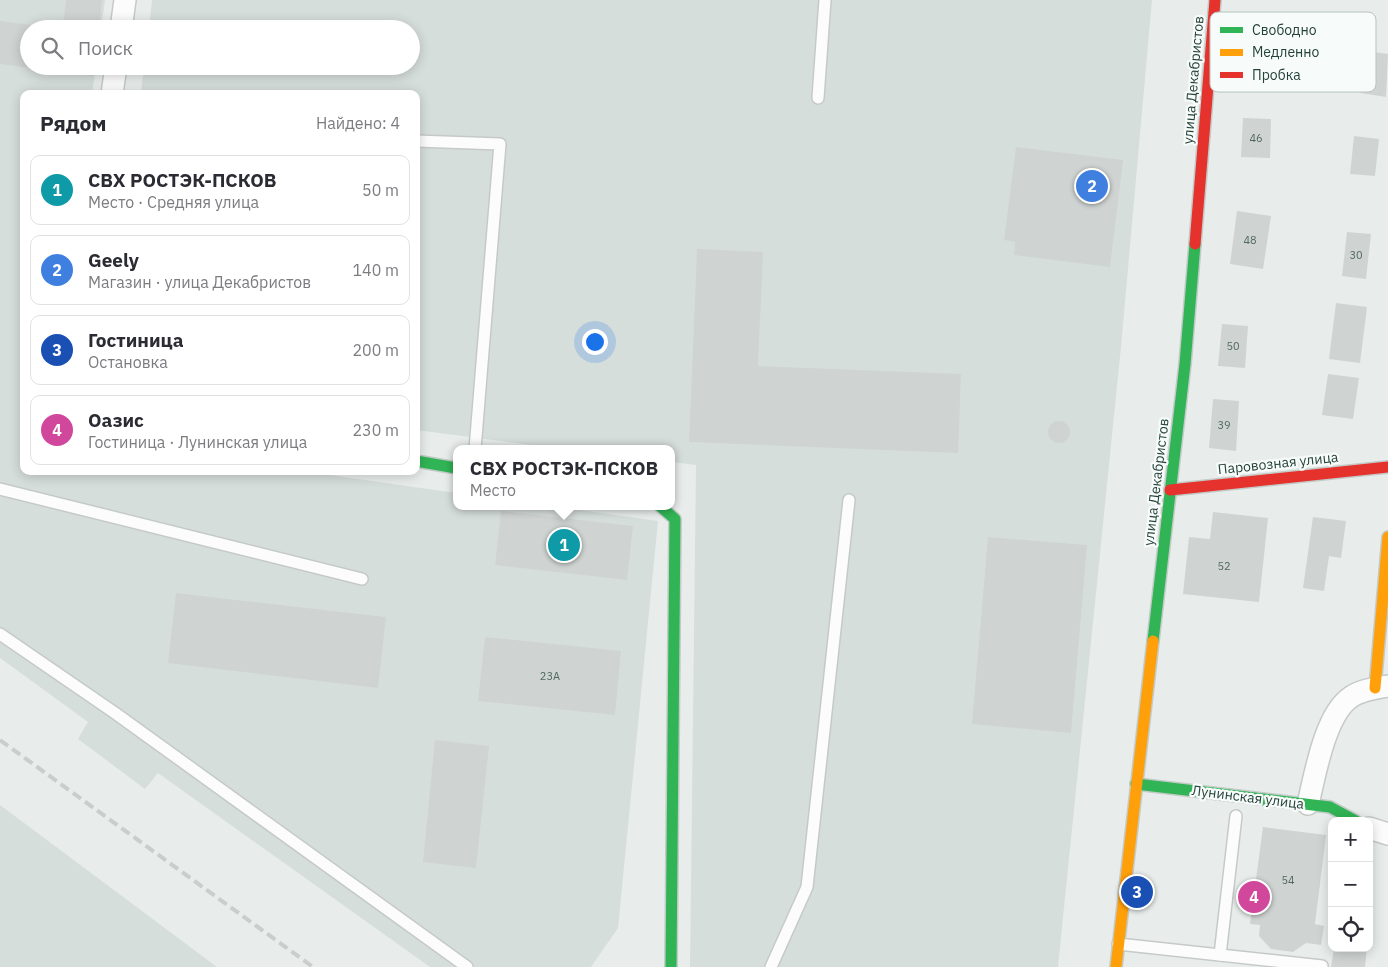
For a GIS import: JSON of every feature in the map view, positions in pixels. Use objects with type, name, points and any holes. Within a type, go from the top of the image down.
[{"type":"street","points":[[122,20],[125,0]]},
{"type":"street","name":"улица Декабристов","points":[[1116,967],[1185,364],[1210,61]]},
{"type":"street","points":[[113,90],[115,75]]},
{"type":"street","points":[[420,462],[453,467]]},
{"type":"street","name":"Паровозная улица","points":[[1170,490],[1388,467]]},
{"type":"street","points":[[664,510],[675,520],[671,967]]},
{"type":"street","points":[[1308,804],[1319,755],[1334,715],[1350,697],[1382,687],[1388,537]]},
{"type":"street","name":"Лунинская улица","points":[[1136,784],[1330,807],[1349,817]]},
{"type":"street","points":[[1373,829],[1388,834]]},
{"type":"lane","points":[[818,98],[825,0]]},
{"type":"lane","points":[[420,141],[500,144],[475,445]]},
{"type":"lane","points":[[0,489],[362,579]]},
{"type":"lane","points":[[770,967],[808,887],[849,500]]},
{"type":"lane","points":[[0,634],[116,713],[467,967]]},
{"type":"lane","points":[[1220,955],[1236,816]]},
{"type":"lane","points":[[1118,944],[1322,966]]},
{"type":"shaded area","points":[[0,0],[105,0],[102,20],[20,20],[20,75],[95,75],[93,90],[20,90],[20,475],[330,475],[453,493],[453,510],[580,510],[658,521],[618,928],[591,967],[430,967],[158,773],[145,789],[78,739],[88,722],[0,658]]},
{"type":"shaded area","points":[[152,0],[1152,0],[1121,347],[1058,967],[690,967],[696,465],[675,462],[675,445],[532,445],[420,431],[420,90],[141,90],[143,75],[420,75],[420,20],[150,20]]},
{"type":"shaded area","points":[[0,805],[217,967],[0,967]]},
{"type":"building","points":[[66,0],[102,0],[100,20],[64,20]]},
{"type":"building","points":[[0,21],[20,24],[20,67],[0,64]]},
{"type":"building","points":[[1376,52],[1388,54],[1386,97],[1361,93],[1376,92]]},
{"type":"building","points":[[1243,118],[1271,119],[1270,158],[1241,157]]},
{"type":"building","points":[[1354,136],[1379,139],[1375,176],[1350,174]]},
{"type":"building","points":[[1016,147],[1123,160],[1110,267],[1014,255],[1015,242],[1004,240]]},
{"type":"building","points":[[1237,211],[1271,216],[1263,269],[1230,264]]},
{"type":"building","points":[[1347,232],[1371,234],[1366,279],[1342,276]]},
{"type":"building","points":[[697,249],[763,252],[758,366],[961,374],[958,453],[689,442]]},
{"type":"building","points":[[1336,303],[1367,307],[1360,363],[1329,359]]},
{"type":"building","points":[[1222,324],[1248,326],[1245,368],[1218,366]]},
{"type":"building","points":[[1328,374],[1359,378],[1353,419],[1322,415]]},
{"type":"building","points":[[1213,399],[1239,401],[1236,451],[1209,448]]},
{"type":"building","points":[[1059,421],[1067,424],[1070,432],[1067,440],[1059,443],[1051,440],[1048,432],[1051,424]]},
{"type":"building","points":[[501,511],[633,526],[627,580],[495,565]]},
{"type":"building","points":[[1213,512],[1268,518],[1259,602],[1183,594],[1189,537],[1210,539]]},
{"type":"building","points":[[1313,517],[1346,521],[1341,558],[1329,556],[1324,591],[1303,588]]},
{"type":"building","points":[[988,537],[1087,545],[1071,733],[972,724]]},
{"type":"building","points":[[176,593],[386,617],[378,688],[168,663]]},
{"type":"building","points":[[485,637],[621,651],[615,715],[478,701]]},
{"type":"building","points":[[435,740],[489,746],[476,868],[423,862]]},
{"type":"building","points":[[1263,827],[1326,835],[1315,924],[1324,926],[1321,945],[1306,943],[1293,952],[1271,949],[1259,936],[1260,925],[1250,924]]},
{"type":"building","points":[[1333,952],[1367,952],[1365,967],[1331,967]]},
{"type":"railway","points":[[0,740],[313,967]]},
{"type":"traffic: fast","points":[[1153,641],[1185,364],[1195,244]]},
{"type":"traffic: fast","points":[[420,462],[453,467]]},
{"type":"traffic: fast","points":[[665,510],[675,519],[671,967]]},
{"type":"traffic: fast","points":[[1136,784],[1330,807],[1349,817]]},
{"type":"traffic: slow","points":[[1375,688],[1388,537]]},
{"type":"traffic: slow","points":[[1116,967],[1153,641]]},
{"type":"traffic: jam","points":[[1214,12],[1215,0]]},
{"type":"traffic: jam","points":[[1195,244],[1210,61]]},
{"type":"traffic: jam","points":[[1170,490],[1388,467]]},
{"type":"place","name":"Geely","points":[[1092,186]]},
{"type":"place","name":"СВХ РОСТЭК-ПСКОВ","points":[[564,545]]},
{"type":"place","name":"Гостиница","points":[[1137,892]]},
{"type":"place","name":"Оазис","points":[[1254,897]]}]
